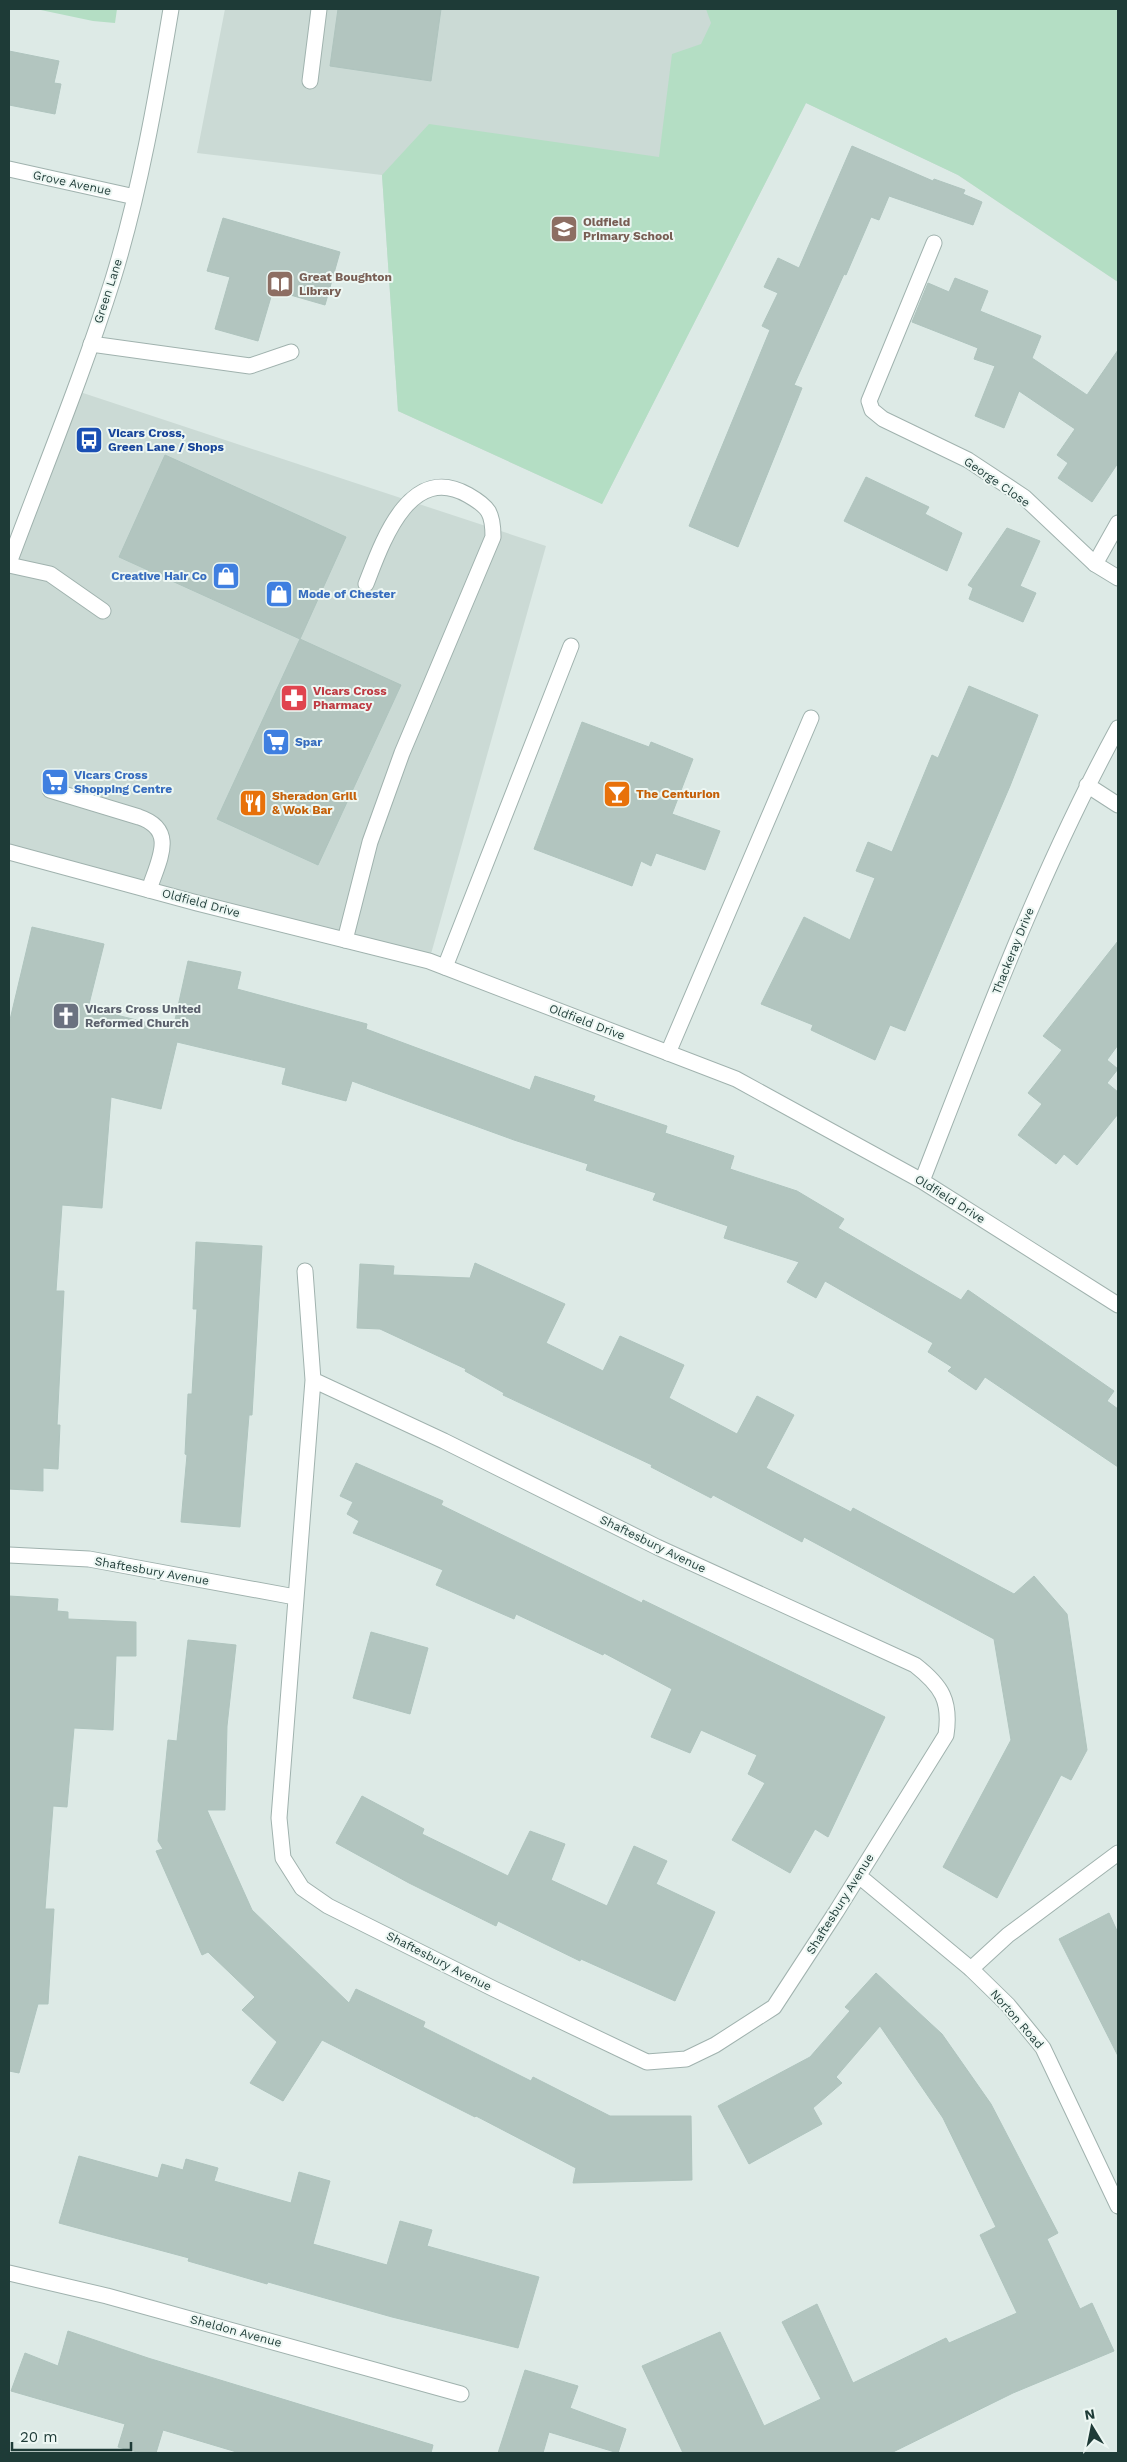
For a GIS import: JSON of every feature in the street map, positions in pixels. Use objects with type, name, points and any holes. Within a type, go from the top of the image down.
[{"type":"street","name":"Green Lane","points":[[9,564],[91,344],[113,278],[135,196],[171,9]]},
{"type":"street","points":[[310,82],[319,9]]},
{"type":"street","name":"Grove Avenue","points":[[9,169],[135,196]]},
{"type":"street","name":"George Close","points":[[934,243],[869,401],[872,410],[883,419],[968,460],[1024,497],[1095,564],[1118,578]]},
{"type":"street","points":[[91,344],[250,366],[291,352]]},
{"type":"street","points":[[345,940],[370,842],[396,770],[493,537],[493,519],[484,504],[464,493],[447,488],[432,488],[403,508],[384,538],[366,584]]},
{"type":"street","points":[[1095,564],[1118,523]]},
{"type":"street","points":[[9,564],[50,574],[104,611]]},
{"type":"street","points":[[445,967],[572,646]]},
{"type":"street","points":[[668,1053],[811,718]]},
{"type":"street","name":"Thackeray Drive","points":[[922,1181],[1022,926],[1087,785],[1118,728]]},
{"type":"street","points":[[1087,785],[1118,805]]},
{"type":"street","points":[[50,790],[139,816],[152,821],[158,827],[162,835],[163,844],[149,890]]},
{"type":"street","name":"Oldfield Drive","points":[[9,852],[445,967],[736,1079],[922,1181],[1118,1305]]},
{"type":"street","name":"Shaftesbury Avenue","points":[[305,1271],[313,1380],[279,1818],[283,1858],[302,1888],[328,1906],[494,1989],[647,2062],[686,2060],[715,2045],[774,2007],[859,1876],[946,1735],[949,1714],[942,1693],[930,1676],[915,1664],[657,1548],[444,1442],[313,1380]]},
{"type":"street","name":"Shaftesbury Avenue","points":[[9,1555],[89,1559],[295,1596]]},
{"type":"street","points":[[971,1969],[1008,1935],[1118,1852]]},
{"type":"street","name":"Norton Road","points":[[859,1876],[971,1969],[1008,2005],[1043,2048],[1118,2206]]},
{"type":"street","name":"Sheldon Avenue","points":[[9,2273],[107,2296],[462,2394]]},
{"type":"shaded area","name":"Oldfield Primary School","points":[[225,9],[1118,9],[1118,282],[958,175],[806,103],[602,504],[398,411],[382,175],[197,153]]},
{"type":"shaded area","points":[[74,390],[546,546],[429,961],[9,852],[9,563]]},
{"type":"green space","points":[[36,9],[117,9],[115,23],[93,21]]},
{"type":"green space","name":"Oldfield Primary School","points":[[706,9],[1118,9],[1118,282],[958,175],[806,103],[602,504],[398,411],[382,175],[429,124],[659,157],[672,54],[701,44],[711,23]]},
{"type":"building","points":[[338,9],[441,9],[431,81],[330,66]]},
{"type":"building","points":[[9,51],[59,61],[54,83],[61,84],[55,114],[9,105]]},
{"type":"building","points":[[852,146],[933,181],[934,179],[965,190],[963,194],[982,202],[973,225],[889,196],[879,220],[871,217],[794,385],[802,388],[738,547],[689,526],[770,330],[762,326],[778,293],[764,287],[778,258],[799,268]]},
{"type":"building","name":"Great Boughton Library","points":[[223,218],[340,252],[325,305],[273,290],[258,341],[215,329],[230,277],[207,271]]},
{"type":"building","points":[[955,278],[988,291],[980,311],[1041,336],[1032,358],[1087,395],[1118,350],[1118,463],[1092,502],[1058,478],[1068,463],[1057,455],[1075,429],[1019,391],[1004,428],[975,416],[995,366],[974,359],[978,348],[912,322],[928,283],[949,292]]},
{"type":"building","points":[[165,455],[346,537],[300,639],[119,557]]},
{"type":"building","points":[[866,477],[929,507],[925,514],[962,533],[947,571],[844,521]]},
{"type":"building","points":[[1007,528],[1040,541],[1020,586],[1036,593],[1023,622],[969,599],[973,588],[968,585]]},
{"type":"building","points":[[300,639],[401,685],[318,865],[217,819]]},
{"type":"building","points":[[969,686],[1038,715],[1010,786],[905,1031],[890,1025],[875,1060],[811,1030],[813,1025],[761,1004],[804,917],[850,940],[875,878],[856,871],[868,842],[892,852],[932,755],[938,758]]},
{"type":"building","name":"The Centurion","points":[[582,722],[649,747],[651,742],[693,759],[672,814],[720,831],[705,870],[656,853],[651,866],[641,861],[632,886],[534,849]]},
{"type":"building","points":[[32,927],[104,944],[88,1008],[173,1029],[188,961],[241,972],[237,989],[367,1024],[366,1029],[530,1090],[535,1076],[595,1096],[593,1101],[667,1126],[665,1133],[734,1156],[730,1169],[797,1191],[844,1219],[838,1228],[961,1300],[968,1290],[1114,1391],[1107,1401],[1118,1409],[1118,1467],[985,1377],[976,1390],[948,1371],[952,1367],[928,1352],[933,1343],[825,1281],[816,1298],[787,1282],[799,1262],[724,1238],[728,1226],[653,1200],[656,1193],[586,1170],[588,1164],[514,1140],[352,1081],[346,1101],[282,1084],[286,1068],[177,1042],[161,1109],[111,1097],[102,1208],[62,1205],[56,1291],[64,1291],[57,1425],[60,1425],[58,1469],[43,1468],[43,1491],[9,1489],[9,1024]]},
{"type":"building","points":[[1118,941],[1118,1045],[1107,1060],[1118,1069],[1107,1083],[1118,1092],[1118,1114],[1077,1165],[1064,1154],[1056,1164],[1018,1135],[1042,1104],[1028,1093],[1062,1050],[1043,1036]]},
{"type":"building","points":[[196,1242],[262,1246],[252,1415],[249,1415],[240,1527],[181,1522],[187,1455],[185,1454],[188,1394],[192,1394],[197,1309],[193,1309]]},
{"type":"building","points":[[475,1263],[565,1304],[546,1343],[603,1371],[620,1336],[684,1365],[669,1398],[737,1434],[757,1396],[794,1415],[766,1468],[851,1512],[853,1508],[1014,1594],[1034,1576],[1067,1614],[1087,1750],[1071,1780],[1061,1775],[997,1898],[943,1867],[1011,1740],[994,1639],[804,1537],[802,1542],[713,1495],[711,1498],[651,1467],[652,1465],[503,1395],[504,1393],[465,1371],[466,1369],[380,1329],[357,1328],[360,1264],[394,1266],[393,1275],[470,1278]]},
{"type":"building","points":[[356,1463],[443,1501],[441,1505],[642,1603],[643,1600],[885,1717],[828,1837],[815,1829],[790,1873],[732,1840],[765,1783],[748,1774],[757,1755],[701,1730],[690,1753],[651,1737],[672,1689],[604,1653],[603,1655],[516,1614],[514,1619],[436,1585],[443,1570],[353,1533],[359,1521],[347,1514],[353,1502],[340,1496]]},
{"type":"building","points":[[9,1596],[58,1599],[57,1611],[68,1612],[68,1619],[136,1622],[136,1656],[116,1656],[113,1730],[74,1728],[67,1807],[53,1806],[45,1909],[54,1909],[48,2004],[38,2004],[19,2073],[9,2071]]},
{"type":"building","points":[[371,1632],[428,1648],[410,1714],[353,1698]]},
{"type":"building","points":[[188,1640],[236,1645],[227,1726],[225,1810],[207,1810],[252,1910],[349,2003],[356,1989],[425,2022],[423,2027],[531,2081],[533,2077],[610,2116],[691,2116],[692,2180],[573,2183],[576,2168],[322,2040],[283,2101],[250,2083],[277,2042],[242,2010],[255,1997],[208,1952],[202,1955],[156,1851],[163,1849],[158,1841],[168,1740],[177,1741]]},
{"type":"building","points":[[362,1796],[424,1829],[422,1834],[508,1876],[530,1831],[565,1844],[551,1880],[607,1906],[634,1846],[667,1861],[656,1884],[715,1912],[675,2001],[581,1959],[580,1961],[498,1921],[496,1926],[409,1883],[336,1843]]},
{"type":"building","points":[[1109,1913],[1118,1933],[1118,2056],[1059,1939]]},
{"type":"building","points":[[876,1973],[942,2034],[991,2104],[1058,2233],[1047,2239],[1080,2309],[1092,2303],[1114,2351],[1013,2393],[891,2453],[683,2453],[642,2366],[720,2332],[764,2426],[821,2399],[782,2322],[817,2304],[853,2383],[946,2338],[949,2343],[1017,2313],[980,2235],[996,2227],[943,2118],[880,2026],[836,2077],[842,2083],[813,2108],[822,2124],[749,2164],[718,2106],[810,2057],[850,2011],[845,2007]]},
{"type":"building","points":[[79,2156],[158,2178],[162,2164],[183,2170],[186,2159],[218,2168],[214,2181],[291,2203],[299,2172],[330,2181],[313,2244],[387,2265],[400,2221],[432,2230],[427,2246],[539,2277],[518,2348],[392,2317],[268,2282],[267,2284],[188,2261],[189,2258],[59,2223]]},
{"type":"building","points":[[68,2331],[148,2358],[433,2445],[431,2453],[240,2453],[163,2430],[156,2453],[141,2453],[118,2447],[125,2424],[11,2391],[25,2353],[58,2366]]},
{"type":"building","points":[[525,2370],[578,2386],[570,2408],[626,2429],[618,2453],[549,2432],[543,2453],[498,2453]]},
{"type":"place","name":"Oldfield Primary School","points":[[564,229]]},
{"type":"place","name":"Great Boughton Library","points":[[280,284]]},
{"type":"place","name":"Vicars Cross, Green Lane / Shops","points":[[89,440]]},
{"type":"place","name":"Creative Hair Co","points":[[226,576]]},
{"type":"place","name":"Mode of Chester","points":[[279,594]]},
{"type":"place","name":"Vicars Cross Pharmacy","points":[[294,698]]},
{"type":"place","name":"Spar","points":[[276,742]]},
{"type":"place","name":"Vicars Cross Shopping Centre","points":[[55,782]]},
{"type":"place","name":"The Centurion","points":[[617,794]]},
{"type":"place","name":"Sheradon Grill & Wok Bar","points":[[253,803]]},
{"type":"place","name":"Vicars Cross United Reformed Church","points":[[66,1016]]}]
